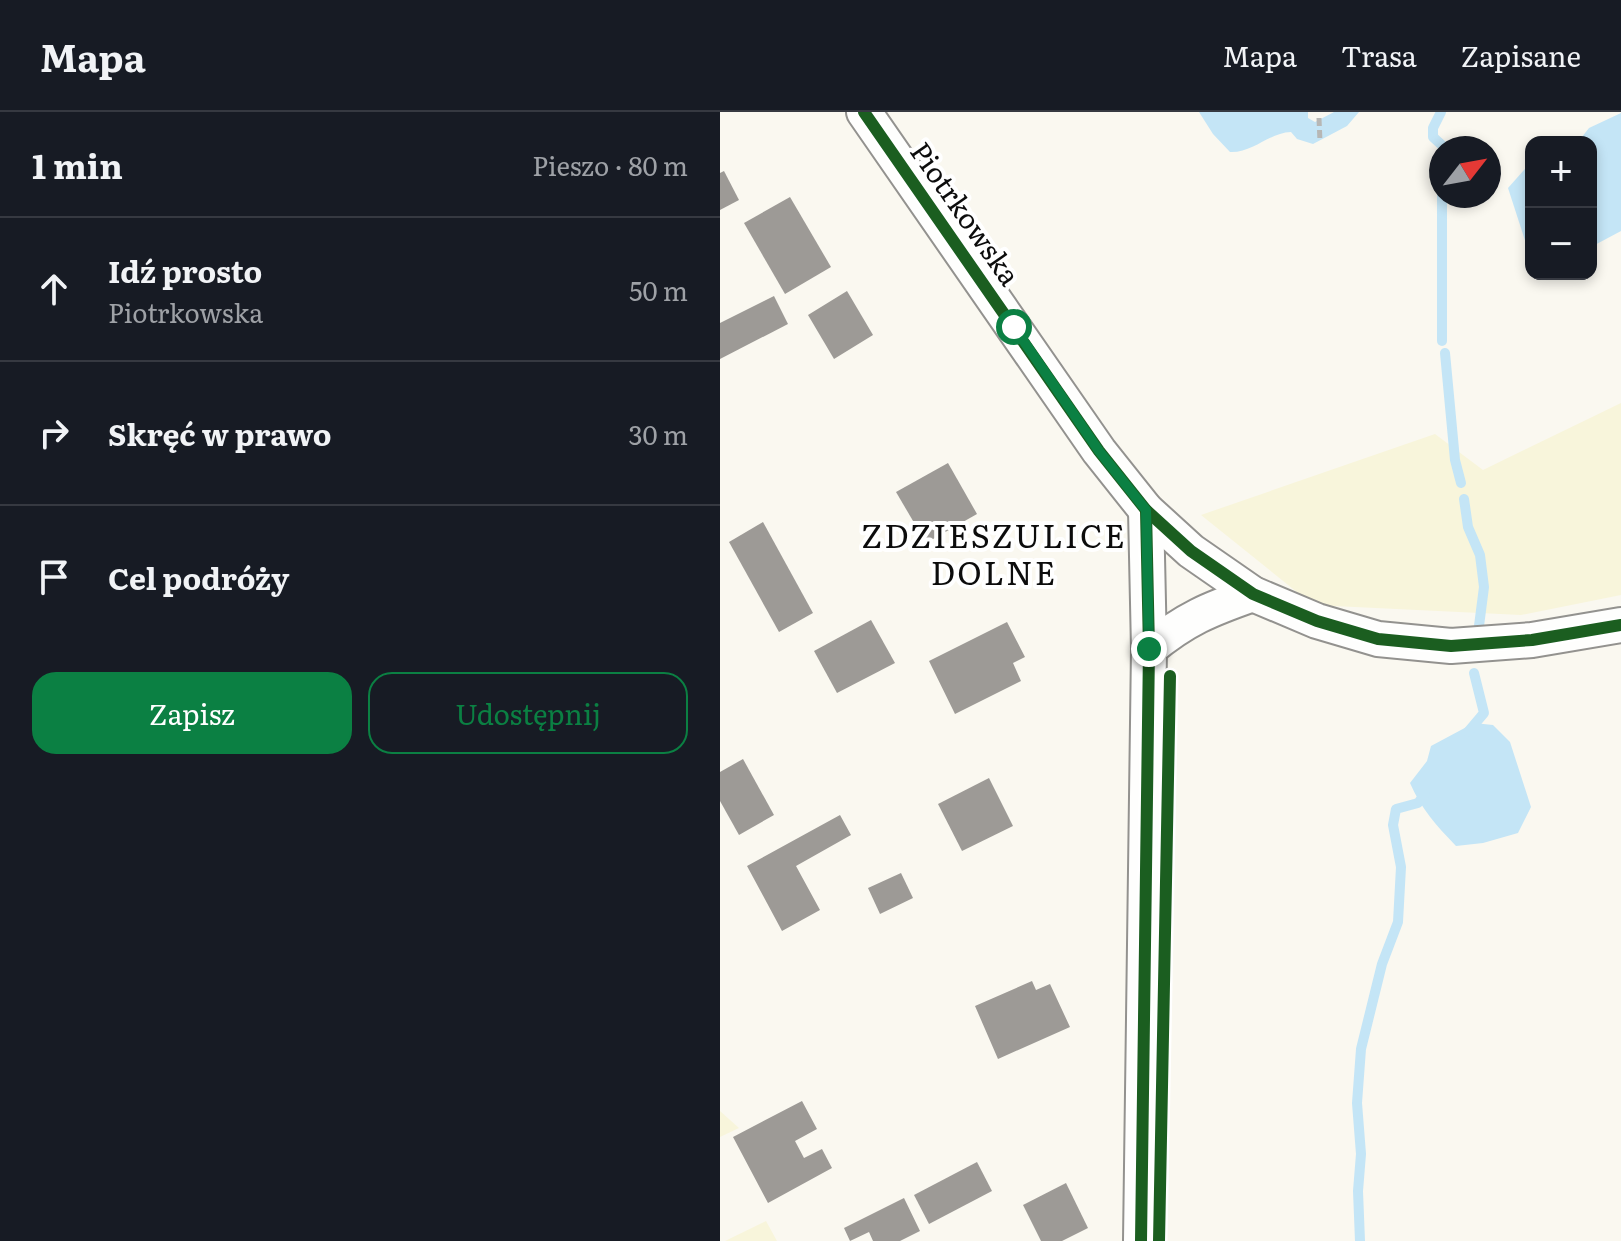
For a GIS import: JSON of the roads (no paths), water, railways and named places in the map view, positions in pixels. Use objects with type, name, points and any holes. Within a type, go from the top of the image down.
[{"type":"street","name":"Piotrkowska","points":[[864,112],[1099,451],[1146,510],[1191,551],[1253,594],[1317,621],[1378,639],[1451,646],[1532,640],[1621,625]]},
{"type":"street","points":[[1141,1241],[1149,649],[1146,510]]},
{"type":"street","points":[[1149,649],[1177,625],[1253,594]]},
{"type":"water","points":[[1199,112],[1308,112],[1308,118],[1315,122],[1334,112],[1359,112],[1347,126],[1313,144],[1297,139],[1291,132],[1230,152],[1213,134]]},
{"type":"water","points":[[1621,113],[1621,231],[1597,244],[1597,136],[1583,136],[1589,128]]},
{"type":"water","points":[[1525,169],[1525,240],[1508,188]]},
{"type":"water","points":[[1474,723],[1493,725],[1510,742],[1531,807],[1518,833],[1483,843],[1456,846],[1424,809],[1410,783],[1427,761],[1431,746]]},
{"type":"waterway","points":[[1433,136],[1433,128],[1441,112]]},
{"type":"waterway","points":[[1442,208],[1442,341]]},
{"type":"waterway","points":[[1445,353],[1455,460],[1461,483]]},
{"type":"waterway","points":[[1464,499],[1468,527],[1480,555],[1484,587],[1479,626]]},
{"type":"waterway","points":[[1468,732],[1484,713],[1474,673]]},
{"type":"waterway","points":[[1360,1241],[1358,1191],[1361,1154],[1357,1103],[1361,1049],[1382,964],[1398,922],[1401,867],[1393,825],[1396,809],[1418,803],[1425,794]]},
{"type":"district","name":"ZDZIESZULICE DOLNE","points":[[994,556]]}]
